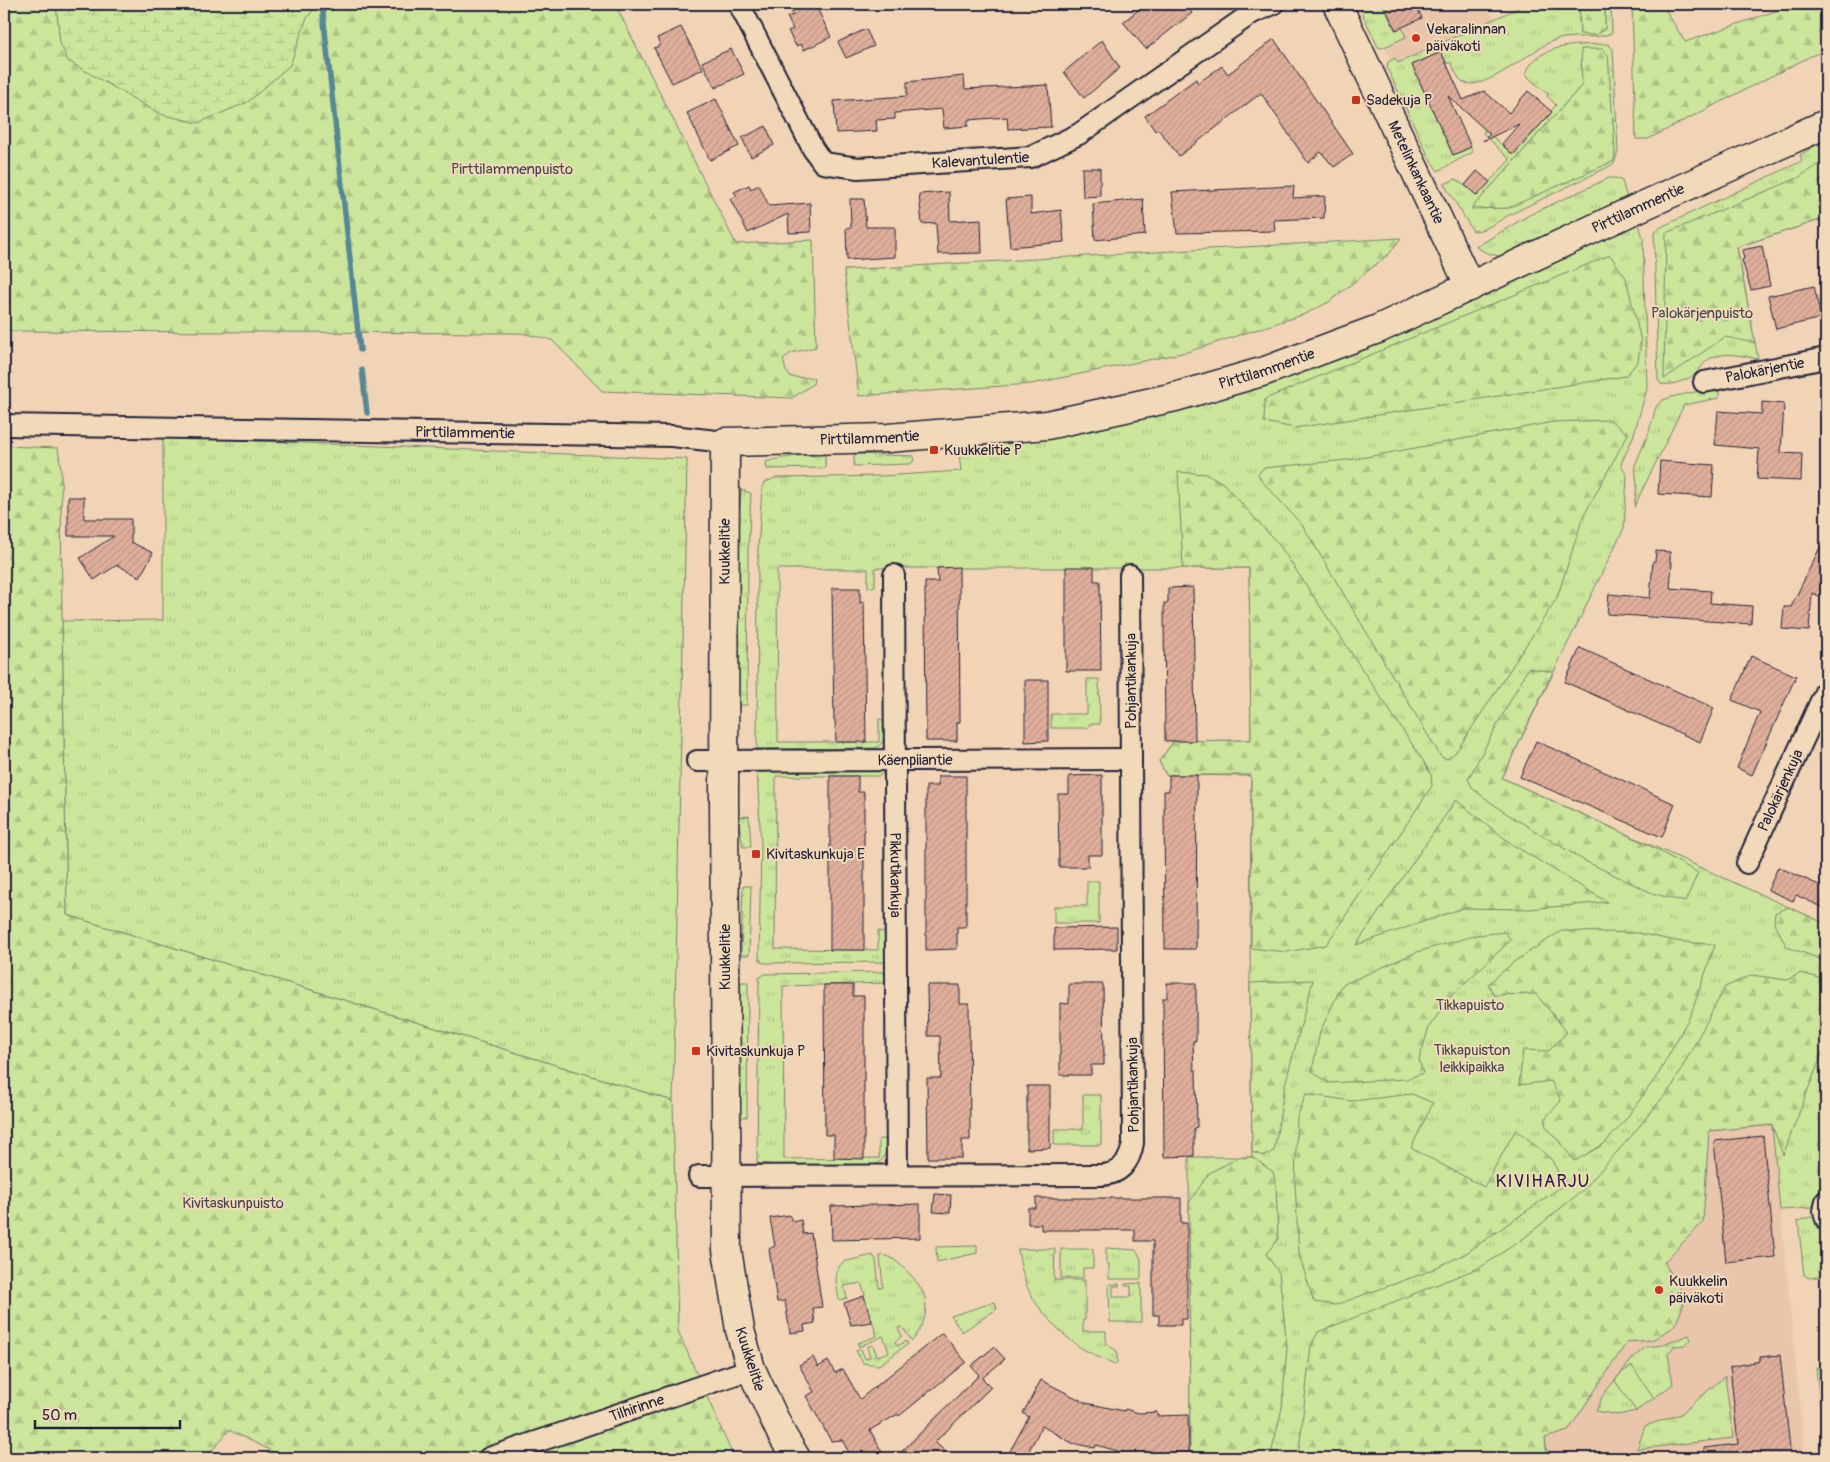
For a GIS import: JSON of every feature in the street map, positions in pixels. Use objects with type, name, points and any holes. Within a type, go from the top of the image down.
[{"type":"street","name":"Kalevantulentie","points":[[739,4],[813,149],[823,164],[858,168],[1031,157],[1079,134],[1252,13],[1273,4]]},
{"type":"street","name":"Metelinkankaantie","points":[[1337,4],[1470,287]]},
{"type":"street","name":"Pirttilammentie","points":[[4,425],[672,436],[725,442],[888,438],[1047,425],[1175,397],[1265,371],[1378,328],[1826,124]]},
{"type":"street","name":"Palokärjentie","points":[[1704,382],[1826,358]]},
{"type":"street","name":"Kuukkelitie","points":[[725,442],[726,1250],[740,1330],[751,1369],[782,1435],[796,1458]]},
{"type":"street","name":"Pikkutikankuja","points":[[894,575],[897,1176]]},
{"type":"street","name":"Pohjantikankuja","points":[[699,1176],[1108,1175],[1116,1172],[1129,1160],[1133,1143],[1130,575]]},
{"type":"street","name":"Palokärjenkuja","points":[[1747,863],[1826,690]]},
{"type":"street","name":"Käenpiiantie","points":[[697,761],[1131,759]]},
{"type":"street","points":[[1826,1201],[1824,1211],[1826,1219]]},
{"type":"street","name":"Tilhirinne","points":[[489,1458],[525,1453],[751,1369]]},
{"type":"shaded area","name":"Vekaralinnan päiväkoti","points":[[1365,4],[1487,4],[1494,19],[1393,65]]},
{"type":"shaded area","name":"Kuukkelin päiväkoti","points":[[1772,1125],[1805,1458],[1547,1458],[1526,1250],[1653,1136]]},
{"type":"green space","name":"Pirttilammenpuisto","points":[[4,4],[615,4],[736,244],[813,240],[816,347],[791,353],[783,360],[786,371],[791,377],[814,378],[813,384],[792,398],[602,391],[552,340],[521,333],[4,331]]},
{"type":"green space","points":[[56,4],[317,4],[306,20],[290,65],[248,102],[198,123],[160,114],[68,61],[60,43]]},
{"type":"green space","points":[[1358,4],[1383,4],[1395,30],[1402,28],[1406,37],[1382,48],[1378,47]]},
{"type":"green space","points":[[1527,4],[1579,4],[1580,34],[1605,28],[1605,4],[1611,4],[1612,33],[1555,40],[1496,76],[1472,84],[1461,80],[1451,62],[1447,64],[1441,52],[1412,65],[1453,155],[1471,147],[1473,152],[1438,171],[1430,159],[1387,68],[1388,62],[1395,58],[1398,63]]},
{"type":"green space","points":[[1579,4],[1605,4],[1605,29],[1595,35],[1580,34]]},
{"type":"green space","points":[[1632,4],[1662,4],[1685,42],[1796,4],[1826,4],[1826,51],[1813,55],[1648,139],[1636,139]]},
{"type":"green space","points":[[1608,44],[1613,49],[1618,151],[1614,164],[1488,227],[1473,231],[1444,184],[1456,179],[1477,195],[1510,160],[1483,133],[1485,130],[1513,155],[1551,113],[1556,105],[1547,96],[1548,94],[1529,78],[1526,73],[1532,63],[1540,56],[1550,50],[1562,47]],"holes":[[[1582,85],[1508,208],[1472,208]]]},
{"type":"green space","points":[[1581,49],[1602,49],[1608,55],[1615,150],[1614,161],[1508,208],[1471,209],[1582,85]]},
{"type":"green space","name":"Palokärjenpuisto","points":[[1826,139],[1826,218],[1737,247],[1758,359],[1734,355],[1717,356],[1707,361],[1690,378],[1675,383],[1661,384],[1658,380],[1654,233],[1661,227],[1802,161],[1800,155]]},
{"type":"green space","name":"Palokärjenpuisto","points":[[1826,159],[1826,218],[1737,247],[1755,343],[1725,337],[1664,379],[1666,233],[1798,178]]},
{"type":"green space","points":[[1609,178],[1616,178],[1622,181],[1627,198],[1502,257],[1487,253],[1476,247],[1529,215]]},
{"type":"green space","name":"Tikkapuisto","points":[[1639,224],[1643,238],[1647,389],[1633,437],[1621,464],[1627,476],[1624,528],[1502,778],[1826,924],[1826,1183],[1820,1189],[1811,1208],[1780,1210],[1772,1125],[1653,1136],[1526,1250],[1547,1458],[1190,1458],[1189,1157],[1252,1157],[1250,983],[1251,776],[1166,775],[1159,761],[1174,741],[1251,740],[1249,568],[875,568],[875,586],[868,588],[868,569],[777,569],[778,742],[879,742],[879,719],[886,721],[885,733],[884,740],[876,748],[757,749],[758,550],[762,488],[764,483],[775,478],[881,476],[961,471],[959,454],[995,442],[1049,434],[1576,250]]},
{"type":"green space","points":[[1401,238],[1389,254],[1329,302],[1305,314],[1187,352],[1031,384],[859,396],[844,270]]},
{"type":"green space","points":[[1610,255],[1626,278],[1641,341],[1638,361],[1626,376],[1295,428],[1264,422],[1265,399]]},
{"type":"green space","points":[[1719,387],[1719,398],[1684,405],[1634,507],[1637,486],[1635,465],[1649,432],[1656,407],[1661,401],[1671,397]]},
{"type":"green space","points":[[1610,420],[1628,434],[1583,517],[1557,598],[1456,752],[1447,759],[1441,757],[1303,526],[1261,480],[1258,474],[1263,468],[1356,459],[1553,422]]},
{"type":"green space","points":[[163,437],[687,459],[673,1101],[67,915],[62,621],[163,620]]},
{"type":"green space","name":"Kivitaskunpuisto","points":[[4,446],[58,448],[61,469],[67,915],[673,1101],[678,1331],[734,1458],[286,1458],[229,1430],[206,1458],[4,1458]]},
{"type":"green space","points":[[854,454],[914,456],[913,462],[909,464],[854,466]]},
{"type":"green space","points":[[825,455],[825,468],[767,469],[766,462],[773,460],[795,456]]},
{"type":"green space","points":[[1178,472],[1207,474],[1223,483],[1280,546],[1431,775],[1432,786],[1326,945],[1286,952],[1251,948],[1251,775],[1166,775],[1159,761],[1174,741],[1251,740],[1249,568],[1183,568]]},
{"type":"green space","points":[[741,490],[751,493],[748,552],[747,705],[735,705],[736,567]]},
{"type":"green space","points":[[1528,668],[1553,672],[1502,778],[1645,843],[1698,873],[1685,902],[1652,893],[1585,861],[1504,812],[1473,789],[1468,779]]},
{"type":"green space","points":[[1087,679],[1099,679],[1100,724],[1089,724],[1088,728],[1051,728],[1051,714],[1087,714]]},
{"type":"green space","points":[[757,770],[879,770],[884,773],[879,776],[776,776],[775,949],[878,950],[878,931],[886,934],[887,962],[763,963],[759,958],[761,845]]},
{"type":"green space","points":[[1456,800],[1513,845],[1607,902],[1530,909],[1463,908],[1356,945]]},
{"type":"green space","points":[[749,816],[751,847],[743,847],[738,817]]},
{"type":"green space","points":[[1087,881],[1099,881],[1099,923],[1054,923],[1054,906],[1087,906]]},
{"type":"green space","points":[[743,886],[751,886],[749,955],[741,955]]},
{"type":"green space","points":[[1789,907],[1826,924],[1826,961],[1787,947],[1774,923],[1775,913]]},
{"type":"green space","points":[[1561,931],[1638,933],[1676,941],[1715,945],[1691,1014],[1659,1073],[1623,1123],[1604,1144],[1575,1161],[1545,1125],[1546,1117],[1561,1101],[1551,1081],[1519,1085],[1523,1050],[1549,1051],[1567,1032],[1536,994],[1494,995],[1488,984],[1515,961]]},
{"type":"green space","points":[[1505,932],[1511,940],[1451,996],[1429,1027],[1419,1060],[1423,1073],[1407,1079],[1328,1083],[1312,1071],[1320,1032],[1342,985],[1417,952],[1477,935]]},
{"type":"green space","points":[[886,972],[887,983],[783,986],[784,1159],[879,1158],[879,1139],[884,1139],[887,1142],[883,1158],[875,1165],[775,1165],[757,1163],[759,978],[765,974]]},
{"type":"green space","points":[[1801,973],[1826,980],[1826,1043],[1783,1155],[1772,1125],[1709,1131],[1703,1222],[1664,1262],[1686,1298],[1675,1326],[1652,1340],[1627,1342],[1568,1431],[1545,1438],[1547,1458],[1298,1458],[1311,1346],[1318,1332],[1481,1267],[1524,1238],[1583,1190],[1633,1134],[1673,1085],[1725,987],[1752,975],[1787,980]]},
{"type":"green space","points":[[1313,980],[1285,1085],[1274,1151],[1264,1156],[1252,1152],[1250,983]]},
{"type":"green space","points":[[741,982],[748,982],[747,1117],[737,1117],[737,1044]]},
{"type":"green space","points":[[1306,1094],[1352,1101],[1412,1094],[1433,1103],[1411,1148],[1484,1187],[1516,1129],[1551,1159],[1565,1184],[1465,1254],[1422,1274],[1335,1305],[1314,1302],[1299,1255],[1295,1183],[1297,1117]]},
{"type":"green space","points":[[1083,1095],[1101,1095],[1101,1145],[1054,1145],[1054,1129],[1083,1129]]},
{"type":"green space","points":[[1240,1157],[1252,1157],[1273,1172],[1276,1186],[1278,1239],[1266,1254],[1279,1273],[1287,1347],[1282,1408],[1270,1458],[1190,1458],[1189,1203],[1209,1173]]},
{"type":"green space","points":[[1811,1217],[1814,1218],[1817,1228],[1826,1238],[1826,1276],[1809,1278],[1804,1275],[1798,1221]]},
{"type":"green space","points":[[977,1246],[977,1253],[937,1262],[936,1247]]},
{"type":"green space","points":[[1106,1248],[1136,1250],[1141,1259],[1141,1279],[1109,1279],[1109,1264],[1106,1264]]},
{"type":"green space","points":[[1018,1249],[1055,1249],[1054,1280],[1085,1280],[1085,1320],[1083,1320],[1083,1331],[1106,1331],[1106,1344],[1117,1351],[1117,1362],[1115,1365],[1074,1343],[1045,1314],[1027,1286]]},
{"type":"green space","points":[[1061,1249],[1093,1249],[1093,1268],[1083,1268],[1083,1278],[1061,1278]]},
{"type":"green space","points":[[873,1255],[876,1260],[879,1288],[883,1287],[880,1256],[886,1256],[892,1258],[915,1280],[923,1293],[926,1304],[923,1321],[916,1336],[912,1341],[902,1327],[898,1328],[902,1336],[895,1342],[898,1346],[906,1341],[908,1344],[879,1365],[863,1363],[856,1351],[861,1349],[865,1359],[870,1357],[867,1347],[873,1345],[877,1356],[889,1352],[883,1336],[859,1347],[858,1343],[877,1336],[861,1283],[844,1286],[847,1298],[839,1300],[836,1280],[837,1271],[843,1262]]},
{"type":"green space","points":[[1141,1283],[1141,1322],[1110,1322],[1109,1284],[1119,1284],[1119,1286],[1113,1286],[1113,1297],[1131,1297],[1131,1286],[1125,1286],[1125,1284]]},
{"type":"green space","points":[[995,1302],[997,1309],[962,1332],[951,1316]]},
{"type":"green space","points":[[1689,1335],[1691,1340],[1686,1345],[1674,1346],[1668,1354],[1673,1384],[1636,1411],[1618,1415],[1596,1411],[1603,1395],[1634,1357],[1646,1347],[1663,1345]]},
{"type":"green space","points":[[1632,1366],[1654,1398],[1636,1411],[1615,1381],[1621,1373]]},
{"type":"green space","points":[[1816,1368],[1819,1368],[1826,1434],[1826,1458]]},
{"type":"green space","points":[[1725,1376],[1733,1438],[1637,1449],[1645,1426],[1681,1414]]},
{"type":"building","points":[[806,4],[815,4],[831,37],[804,50],[801,44],[796,46],[788,31],[793,29],[787,17],[793,15],[791,11]]},
{"type":"building","points":[[1146,4],[1186,4],[1192,13],[1146,49],[1123,22]]},
{"type":"building","points":[[1383,4],[1415,4],[1422,18],[1396,30]]},
{"type":"building","points":[[681,27],[703,69],[672,83],[654,48],[660,45],[657,38]]},
{"type":"building","points":[[866,29],[874,46],[846,58],[838,42]]},
{"type":"building","points":[[1274,39],[1353,154],[1334,167],[1321,152],[1308,163],[1261,93],[1179,156],[1158,129],[1155,131],[1145,116],[1196,79],[1198,83],[1222,66],[1228,74]]},
{"type":"building","points":[[1102,40],[1120,68],[1084,98],[1064,72]]},
{"type":"building","points":[[731,49],[744,74],[715,88],[702,62]]},
{"type":"building","points":[[1441,52],[1463,100],[1484,91],[1509,113],[1528,91],[1552,112],[1513,155],[1502,144],[1519,124],[1483,141],[1490,134],[1448,96],[1471,147],[1453,155],[1412,65]]},
{"type":"building","points":[[964,76],[965,89],[1048,85],[1051,127],[1008,129],[1007,117],[968,120],[968,126],[944,128],[942,109],[895,113],[895,119],[876,120],[877,131],[836,133],[834,101],[907,96],[907,82]]},
{"type":"building","points":[[716,99],[739,146],[710,160],[687,113]]},
{"type":"building","points":[[766,126],[774,145],[751,157],[742,138]]},
{"type":"building","points":[[1082,168],[1100,168],[1100,196],[1083,197]]},
{"type":"building","points":[[1477,171],[1490,182],[1477,196],[1465,185]]},
{"type":"building","points":[[749,185],[751,189],[759,185],[769,206],[810,203],[811,232],[789,233],[788,214],[748,233],[730,199],[737,196],[734,192]]},
{"type":"building","points":[[1294,186],[1293,198],[1325,196],[1324,218],[1274,220],[1275,231],[1177,233],[1172,192]]},
{"type":"building","points":[[949,192],[950,221],[981,219],[982,253],[938,254],[936,223],[922,224],[919,194]]},
{"type":"building","points":[[1031,197],[1031,214],[1061,210],[1064,242],[1010,247],[1006,199]]},
{"type":"building","points":[[850,199],[864,199],[866,227],[895,227],[895,257],[847,260],[846,228],[851,227]]},
{"type":"building","points":[[1143,199],[1145,235],[1095,240],[1093,204]]},
{"type":"building","points":[[1762,246],[1770,286],[1751,290],[1742,260],[1744,259],[1742,250]]},
{"type":"building","points":[[1814,286],[1821,318],[1776,329],[1768,296]]},
{"type":"building","points":[[1762,402],[1784,404],[1781,453],[1802,454],[1801,481],[1757,479],[1759,449],[1715,445],[1718,411],[1762,414]]},
{"type":"building","points":[[1660,461],[1714,465],[1712,497],[1658,494]]},
{"type":"building","points":[[68,497],[84,497],[84,519],[131,519],[131,542],[153,553],[140,577],[117,565],[94,580],[80,558],[114,536],[68,536]]},
{"type":"building","points":[[1826,535],[1826,599],[1812,593],[1809,631],[1782,629],[1784,607],[1791,607]]},
{"type":"building","points":[[1656,551],[1670,552],[1670,562],[1672,562],[1670,588],[1711,591],[1710,603],[1752,606],[1751,624],[1607,614],[1609,594],[1650,598],[1653,561],[1655,561]]},
{"type":"building","points":[[959,567],[960,722],[957,722],[957,741],[926,741],[925,582],[938,582],[937,568]]},
{"type":"building","points":[[1066,567],[1094,567],[1094,581],[1100,581],[1101,671],[1066,671]]},
{"type":"building","points":[[1193,587],[1195,741],[1165,741],[1164,603],[1168,603],[1168,588]]},
{"type":"building","points":[[832,588],[860,588],[860,603],[864,602],[866,742],[836,742]]},
{"type":"building","points":[[1580,648],[1714,708],[1700,742],[1565,682]]},
{"type":"building","points":[[1751,656],[1796,676],[1752,775],[1737,768],[1760,712],[1732,700]]},
{"type":"building","points":[[1025,680],[1048,680],[1048,741],[1025,742]]},
{"type":"building","points":[[1536,741],[1675,804],[1662,837],[1520,777]]},
{"type":"building","points":[[1102,775],[1102,855],[1088,855],[1088,867],[1059,867],[1058,794],[1069,794],[1069,776]]},
{"type":"building","points":[[1169,775],[1197,775],[1196,949],[1165,949],[1164,791],[1169,791]]},
{"type":"building","points":[[830,776],[858,776],[858,792],[864,792],[864,950],[830,950]]},
{"type":"building","points":[[938,776],[966,776],[966,927],[957,927],[957,949],[926,950],[926,786],[938,786]]},
{"type":"building","points":[[1778,867],[1826,888],[1826,909],[1796,895],[1793,901],[1768,890]]},
{"type":"building","points":[[1117,927],[1117,949],[1054,950],[1054,928]]},
{"type":"building","points":[[1167,983],[1196,983],[1196,1041],[1193,1041],[1194,1070],[1196,1070],[1197,1127],[1194,1128],[1194,1156],[1164,1157],[1163,998],[1167,998]]},
{"type":"building","points":[[1069,984],[1103,984],[1104,1065],[1091,1065],[1091,1075],[1060,1075],[1060,1003],[1069,1004]]},
{"type":"building","points":[[824,985],[853,985],[853,996],[864,996],[864,1159],[834,1158],[834,1135],[825,1135]]},
{"type":"building","points":[[927,985],[960,985],[960,1004],[969,1004],[970,1140],[962,1140],[962,1158],[928,1158],[927,1078],[941,1078],[940,1036],[928,1036]]},
{"type":"building","points":[[1027,1086],[1050,1086],[1050,1148],[1027,1149]]},
{"type":"building","points":[[1763,1136],[1775,1257],[1726,1262],[1714,1141]]},
{"type":"building","points":[[935,1194],[951,1195],[950,1213],[933,1212]]},
{"type":"building","points":[[1036,1198],[1181,1198],[1181,1223],[1187,1223],[1187,1319],[1181,1319],[1181,1325],[1159,1325],[1159,1315],[1153,1315],[1153,1241],[1135,1241],[1135,1230],[1041,1230],[1041,1224],[1028,1224],[1028,1208],[1036,1208]]},
{"type":"building","points":[[920,1204],[920,1238],[832,1240],[831,1206]]},
{"type":"building","points":[[789,1215],[793,1222],[801,1220],[803,1234],[811,1233],[822,1307],[813,1308],[815,1323],[804,1325],[805,1331],[790,1333],[785,1301],[777,1302],[769,1249],[775,1246],[770,1218]]},
{"type":"building","points":[[864,1296],[872,1322],[851,1325],[844,1303]]},
{"type":"building","points":[[942,1333],[966,1362],[899,1416],[898,1414],[870,1430],[885,1458],[852,1458],[842,1440],[831,1441],[806,1396],[814,1392],[799,1365],[813,1357],[818,1367],[828,1361],[835,1373],[843,1369],[860,1399]]},
{"type":"building","points":[[994,1347],[1005,1359],[982,1378],[991,1387],[935,1442],[952,1458],[895,1458],[979,1375],[971,1366]]},
{"type":"building","points":[[1780,1355],[1791,1458],[1704,1458],[1704,1448],[1738,1444],[1730,1367],[1760,1361],[1760,1357]]},
{"type":"building","points":[[1041,1380],[1086,1403],[1139,1413],[1157,1412],[1157,1416],[1188,1415],[1189,1453],[1136,1456],[1096,1445],[1095,1448],[1072,1443],[1042,1426],[1025,1458],[1006,1458],[1029,1417],[1023,1413]]},
{"type":"waterway","points":[[322,4],[360,350]]},
{"type":"waterway","points":[[362,370],[367,413]]},
{"type":"place","name":"Vekaralinnan päiväkoti","points":[[1416,38]]},
{"type":"place","name":"Sadekuja P","points":[[1356,100]]},
{"type":"place","name":"Kuukkelitie P","points":[[934,450]]},
{"type":"place","name":"Kivitaskunkuja E","points":[[756,854]]},
{"type":"place","name":"Kivitaskunkuja P","points":[[696,1051]]},
{"type":"place","name":"Kuukkelin päiväkoti","points":[[1659,1290]]},
{"type":"district","name":"KIVIHARJU","points":[[1543,1181]]},
{"type":"park label","name":"Tikkapuiston leikkipaikka","points":[[1472,1058]]}]
